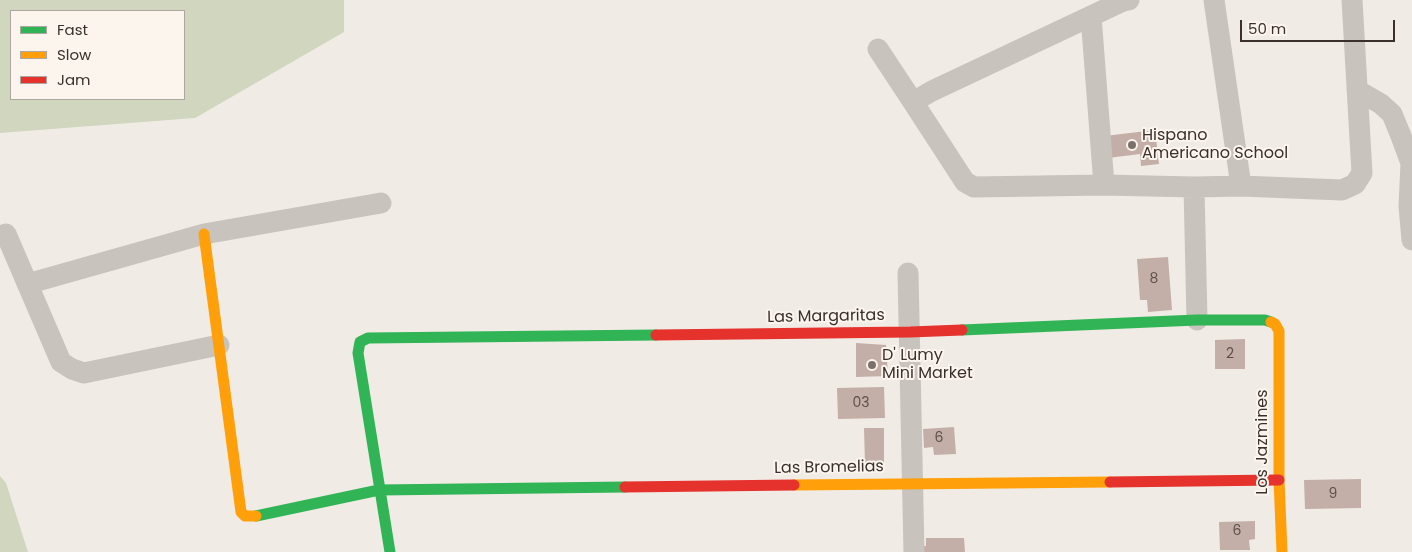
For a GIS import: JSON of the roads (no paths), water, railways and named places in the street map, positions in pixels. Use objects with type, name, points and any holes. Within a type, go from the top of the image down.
[{"type":"street","points":[[913,102],[932,91],[1123,1],[1129,0]]},
{"type":"street","points":[[1214,0],[1242,186]]},
{"type":"street","points":[[878,49],[966,182],[974,187],[1104,184],[1342,190],[1355,184],[1362,173],[1352,0]]},
{"type":"street","points":[[1091,16],[1104,184]]},
{"type":"street","points":[[1357,90],[1381,104],[1392,114],[1401,136],[1410,163],[1409,206],[1412,240]]},
{"type":"street","points":[[1194,187],[1198,320]]},
{"type":"street","points":[[27,284],[204,234],[381,203]]},
{"type":"street","points":[[6,234],[61,362],[72,370],[84,373],[219,345],[204,234]]},
{"type":"street","points":[[908,273],[914,552]]},
{"type":"street","name":"Las Margaritas","points":[[379,490],[358,353],[360,342],[368,338],[910,332],[1198,320],[1265,320],[1275,324],[1279,331]]},
{"type":"street","name":"Los Jazmines","points":[[1279,331],[1279,480],[1282,552]]},
{"type":"street","name":"Las Bromelias","points":[[219,345],[241,512],[245,516],[250,517],[379,490],[1279,480]]},
{"type":"street","points":[[379,490],[390,552]]},
{"type":"place","name":"Hispano Americano School","points":[[1132,145]]},
{"type":"place","name":"D' Lumy Mini Market","points":[[872,365]]}]
